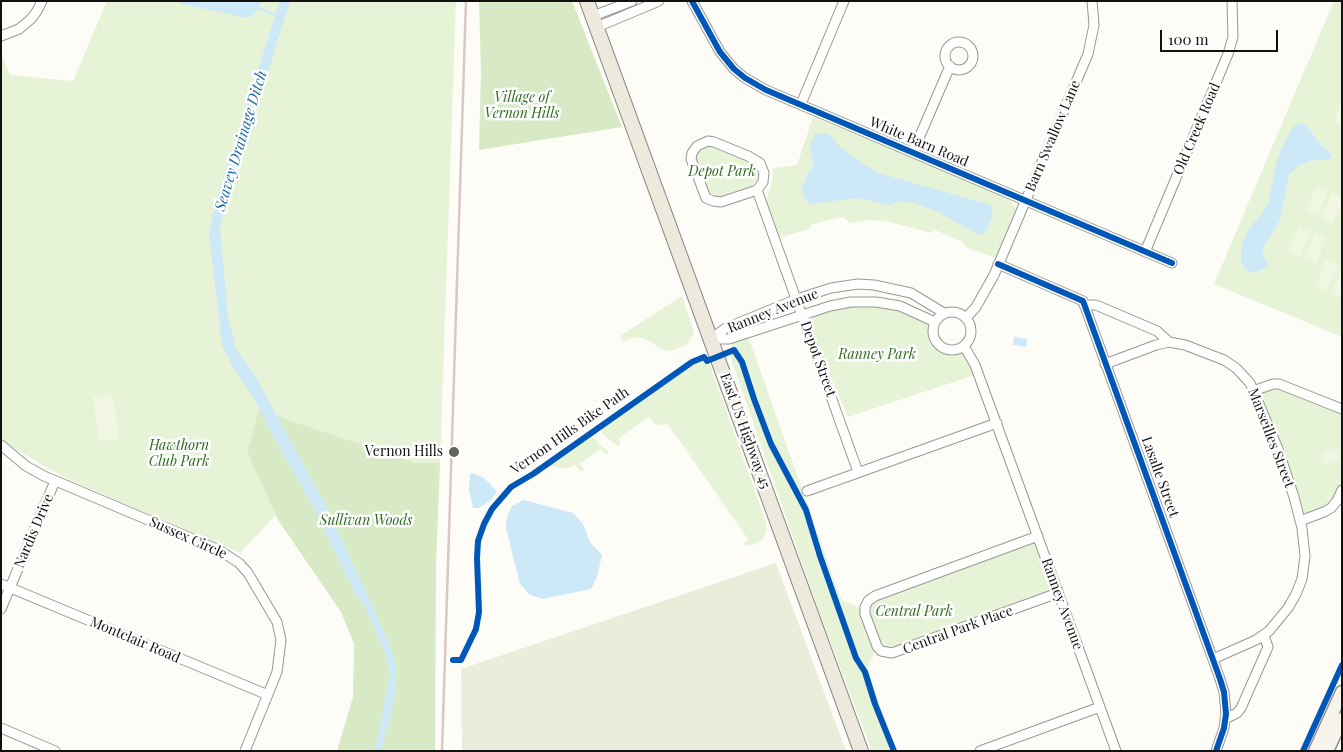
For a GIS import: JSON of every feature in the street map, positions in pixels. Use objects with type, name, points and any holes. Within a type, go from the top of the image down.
[{"type":"main road","name":"East US Highway 45","points":[[587,1],[861,751]]},
{"type":"main road","points":[[1315,751],[1342,692]]},
{"type":"main road","points":[[1327,751],[1342,719]]},
{"type":"street","points":[[1,36],[19,29],[31,20],[42,1]]},
{"type":"street","points":[[595,22],[632,1]]},
{"type":"street","points":[[595,22],[659,1]]},
{"type":"street","name":"White Barn Road","points":[[692,1],[720,52],[734,69],[766,90],[1172,263]]},
{"type":"street","points":[[800,104],[844,1]]},
{"type":"street","name":"Barn Swallow Lane","points":[[966,318],[986,291],[1088,54],[1094,25],[1092,1]]},
{"type":"street","name":"Old Creek Road","points":[[1145,252],[1228,54],[1233,36],[1235,2]]},
{"type":"street","points":[[913,152],[950,66]]},
{"type":"street","points":[[708,141],[751,157],[760,163],[764,173],[762,182],[757,190],[721,202],[706,198],[691,162],[692,153],[697,146],[708,141]]},
{"type":"street","name":"Depot Street","points":[[757,190],[858,472]]},
{"type":"street","points":[[998,264],[1075,296],[1083,301],[1084,305]]},
{"type":"street","name":"Ranney Avenue","points":[[711,339],[726,328],[797,299],[831,288],[858,284],[874,285],[911,293],[944,313]]},
{"type":"street","name":"Ranney Avenue","points":[[711,339],[729,339],[830,306],[851,302],[876,302],[900,306],[935,322]]},
{"type":"street","name":"Marseilles Street","points":[[1084,305],[1096,305],[1158,331],[1169,342],[1185,345],[1224,360],[1236,368],[1250,383],[1278,449],[1300,520],[1304,541],[1305,556],[1302,579],[1288,608],[1264,636],[1213,660]]},
{"type":"street","name":"Lasalle Street","points":[[1084,305],[1224,692],[1224,728],[1216,751]]},
{"type":"street","points":[[944,313],[960,313],[966,318],[970,323],[971,336],[964,346],[950,350],[943,348],[934,337],[935,322],[944,313]]},
{"type":"street","points":[[1105,364],[1169,342]]},
{"type":"street","name":"Ranney Avenue","points":[[964,346],[975,365],[1116,751]]},
{"type":"street","points":[[1252,391],[1273,384],[1280,384],[1342,410]]},
{"type":"street","points":[[807,491],[996,423]]},
{"type":"street","name":"Sussex Circle","points":[[1,445],[26,466],[55,481],[219,550],[239,563],[248,573],[277,622],[280,632],[280,657],[278,672],[245,751]]},
{"type":"street","name":"Nardis Drive","points":[[1,609],[6,586],[55,481]]},
{"type":"street","points":[[1300,520],[1331,508],[1342,490]]},
{"type":"street","name":"Central Park Place","points":[[1038,536],[875,596],[868,601],[865,607],[865,614],[881,651],[892,653],[1058,593]]},
{"type":"street","name":"Montclair Road","points":[[6,586],[268,695]]},
{"type":"street","points":[[1225,718],[1237,713],[1241,708],[1268,647],[1264,636]]},
{"type":"street","points":[[980,751],[1100,707]]},
{"type":"street","points":[[1,728],[55,751]]},
{"type":"green space","name":"Hawthorn Club Park","points":[[107,1],[456,1],[440,463],[247,452],[276,515],[240,553],[65,478],[10,446],[1,437],[1,53],[10,75],[73,81]]},
{"type":"green space","name":"Village of Vernon Hills","points":[[479,1],[572,1],[622,127],[479,150],[481,72]]},
{"type":"green space","points":[[1334,1],[1342,1],[1342,337],[1214,284]]},
{"type":"green space","points":[[1342,102],[1342,126],[1333,122]]},
{"type":"green space","points":[[813,117],[1008,198],[1016,209],[996,258],[967,248],[963,242],[935,230],[932,233],[885,221],[867,220],[850,223],[843,217],[812,224],[809,229],[779,238],[766,203],[772,181],[773,168],[797,165]]},
{"type":"green space","name":"Depot Park","points":[[706,143],[756,163],[759,174],[757,181],[751,186],[720,196],[715,196],[708,192],[695,158],[695,153]]},
{"type":"green space","points":[[1316,186],[1328,191],[1317,217],[1305,211]]},
{"type":"green space","points":[[1332,193],[1342,197],[1342,202],[1332,223],[1321,218]]},
{"type":"green space","points":[[1299,226],[1311,231],[1300,257],[1288,251]]},
{"type":"green space","points":[[1315,232],[1327,237],[1316,263],[1304,258]]},
{"type":"green space","points":[[1326,260],[1338,266],[1327,291],[1315,286]]},
{"type":"green space","points":[[1342,268],[1342,298],[1331,293]]},
{"type":"green space","points":[[682,296],[694,332],[686,345],[668,351],[642,338],[633,337],[624,342],[620,336]]},
{"type":"green space","name":"Ranney Park","points":[[842,305],[893,307],[927,323],[933,343],[948,352],[963,352],[969,357],[975,375],[848,417],[809,326],[810,320],[815,314]]},
{"type":"green space","points":[[748,336],[840,596],[843,601],[859,607],[875,651],[867,668],[896,751],[872,751],[819,612],[731,359],[730,351],[732,344],[737,339]]},
{"type":"green space","points":[[698,360],[709,362],[766,522],[767,528],[764,537],[758,543],[748,546],[744,544],[748,539],[667,423],[661,426],[654,423],[649,417],[618,439],[621,443],[618,446],[606,437],[600,428]]},
{"type":"green space","points":[[1266,389],[1282,389],[1342,414],[1342,481],[1331,503],[1326,507],[1309,514],[1300,507],[1261,401],[1262,392]]},
{"type":"green space","points":[[113,395],[119,439],[99,441],[93,397]]},
{"type":"green space","name":"Sullivan Woods","points":[[259,410],[413,462],[440,463],[436,565],[435,751],[337,751],[353,697],[354,644],[341,612],[278,520],[247,452]]},
{"type":"green space","points":[[590,435],[608,451],[606,455],[601,449],[580,464],[584,470],[581,472],[575,465],[564,469],[547,465]]},
{"type":"green space","points":[[1332,449],[1339,455],[1338,459],[1327,464],[1324,463],[1322,454]]},
{"type":"green space","name":"Central Park","points":[[1030,543],[1035,544],[1049,583],[1047,591],[892,648],[886,647],[879,640],[869,610],[872,601]]},
{"type":"green space","points":[[776,563],[846,751],[462,751],[461,669]]},
{"type":"water","points":[[180,1],[261,1],[255,13],[247,18],[182,4]]},
{"type":"water","name":"Seavey Drainage Ditch","points":[[280,1],[290,1],[227,195],[220,230],[228,315],[236,349],[258,381],[327,508],[393,654],[396,671],[394,704],[381,751],[374,751],[390,672],[385,652],[366,609],[354,592],[313,506],[222,345],[209,232],[217,197]]},
{"type":"water","points":[[1301,123],[1306,125],[1321,145],[1332,155],[1329,159],[1309,161],[1298,166],[1289,174],[1280,220],[1263,247],[1268,267],[1252,273],[1247,271],[1241,262],[1243,240],[1269,201],[1276,163],[1282,147],[1293,127]]},
{"type":"water","points":[[825,133],[833,137],[837,144],[861,163],[882,174],[991,205],[993,215],[984,235],[976,233],[936,211],[915,203],[902,201],[887,205],[858,198],[810,204],[803,197],[802,187],[808,172],[814,164],[810,144],[815,135]]},
{"type":"water","points":[[1014,337],[1027,339],[1026,347],[1013,345]]},
{"type":"water","points":[[473,473],[484,478],[496,490],[491,500],[479,508],[473,508],[469,490],[470,474]]},
{"type":"water","points":[[524,500],[573,513],[583,524],[590,542],[602,555],[597,577],[591,589],[542,599],[530,595],[520,584],[506,528],[507,516],[512,506]]},
{"type":"waterway","points":[[258,8],[278,16]]},
{"type":"railway","points":[[442,751],[466,1]]},
{"type":"cycle path","points":[[692,1],[720,52],[734,69],[766,90],[1172,263]]},
{"type":"cycle path","points":[[998,264],[1083,301],[1224,692],[1226,714],[1224,728],[1216,751]]},
{"type":"cycle path","name":"Vernon Hills Bike Path","points":[[453,660],[461,660],[476,629],[479,612],[478,541],[492,509],[511,487],[533,474],[692,362],[704,357],[707,361],[734,350],[742,362],[771,444],[806,510],[856,658],[865,672],[875,704],[894,751]]},
{"type":"cycle path","points":[[1303,751],[1342,665]]},
{"type":"place","name":"Vernon Hills","points":[[454,452]]}]
